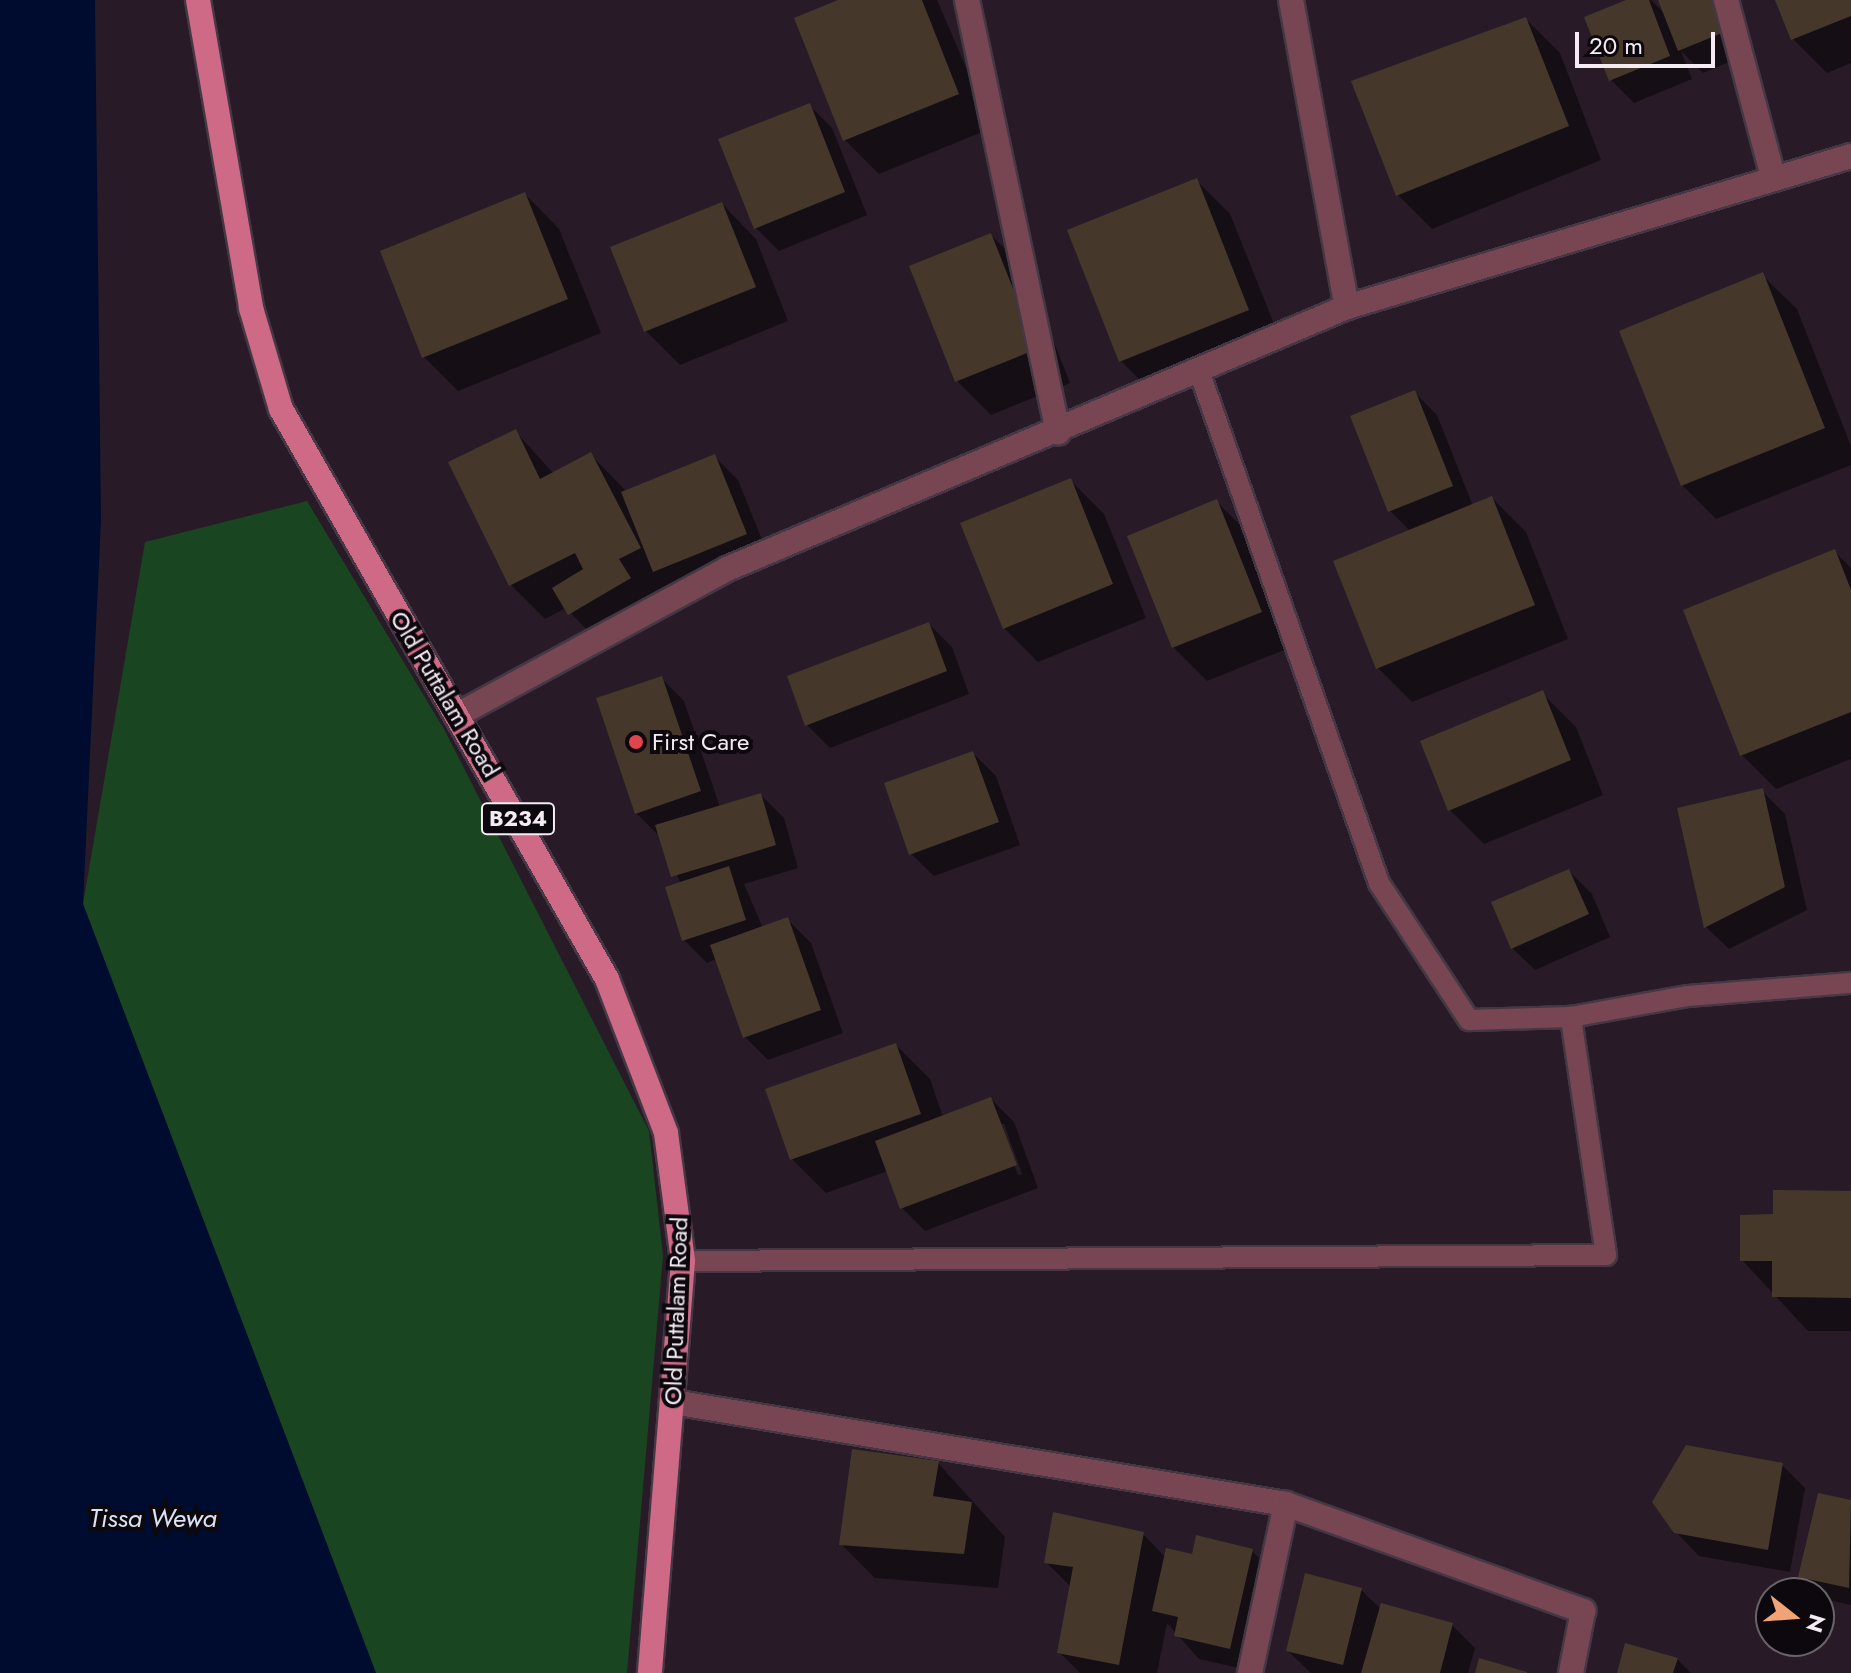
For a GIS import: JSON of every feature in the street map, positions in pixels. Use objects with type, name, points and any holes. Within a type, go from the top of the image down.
[{"type":"main road","name":"Old Puttalam Road","points":[[198,0],[251,308],[281,409],[459,714],[607,979],[666,1133],[683,1261],[650,1673]]},
{"type":"street","points":[[967,0],[1058,433]]},
{"type":"street","points":[[1291,0],[1347,307]]},
{"type":"street","points":[[1726,0],[1773,177]]},
{"type":"street","points":[[459,714],[727,569],[1058,433],[1347,307],[1851,156]]},
{"type":"street","points":[[673,1402],[1286,1504],[1583,1611],[1571,1673]]},
{"type":"street","points":[[1250,1673],[1286,1504]]},
{"type":"lane","points":[[1199,371],[1379,883],[1469,1020],[1571,1017],[1688,996],[1851,983]]},
{"type":"lane","points":[[683,1261],[1606,1255],[1571,1017]]},
{"type":"green space","points":[[307,501],[445,731],[649,1131],[663,1256],[627,1673],[376,1673],[83,904],[145,542]]},
{"type":"water","name":"Tissa Wewa","points":[[0,0],[95,0],[101,520],[83,904],[376,1673],[0,1673]]},
{"type":"building","points":[[838,0],[922,0],[959,94],[843,141],[794,18]]},
{"type":"building","points":[[1626,0],[1649,0],[1670,56],[1609,81],[1584,17]]},
{"type":"building","points":[[1658,0],[1714,0],[1727,31],[1678,51]]},
{"type":"building","points":[[1775,0],[1851,0],[1851,16],[1791,40]]},
{"type":"building","points":[[1526,17],[1569,126],[1396,196],[1351,81]]},
{"type":"building","points":[[810,103],[845,192],[754,229],[718,139]]},
{"type":"building","points":[[1197,178],[1249,310],[1119,362],[1067,230]]},
{"type":"building","points":[[525,192],[568,299],[422,358],[380,251]]},
{"type":"building","points":[[722,202],[756,287],[644,332],[610,247]]},
{"type":"building","points":[[991,233],[1037,349],[955,382],[909,266]]},
{"type":"building","points":[[1763,272],[1825,428],[1681,486],[1619,331]]},
{"type":"building","points":[[1415,390],[1453,486],[1388,512],[1350,416]]},
{"type":"building","points":[[516,429],[540,479],[591,452],[641,548],[619,559],[631,578],[568,615],[552,588],[583,569],[575,553],[509,586],[448,462]]},
{"type":"building","points":[[715,454],[747,534],[653,572],[621,492]]},
{"type":"building","points":[[1071,478],[1113,584],[1003,629],[960,523]]},
{"type":"building","points":[[1492,496],[1535,605],[1376,669],[1333,561]]},
{"type":"building","points":[[1217,499],[1262,612],[1172,648],[1127,536]]},
{"type":"building","points":[[1835,549],[1851,590],[1851,712],[1740,756],[1683,610]]},
{"type":"building","points":[[929,622],[947,671],[805,726],[787,676]]},
{"type":"building","points":[[662,676],[701,791],[635,814],[596,698]]},
{"type":"building","points":[[1543,690],[1571,760],[1448,811],[1420,741]]},
{"type":"building","points":[[973,751],[999,822],[909,855],[884,783]]},
{"type":"building","points":[[1763,788],[1785,887],[1704,928],[1677,808]]},
{"type":"building","points":[[761,793],[776,845],[671,877],[655,825]]},
{"type":"building","points":[[729,866],[746,920],[682,941],[665,887]]},
{"type":"building","points":[[1569,869],[1589,914],[1511,949],[1491,902]]},
{"type":"building","points":[[788,917],[821,1010],[743,1038],[710,945]]},
{"type":"building","points":[[896,1043],[921,1114],[790,1160],[765,1089]]},
{"type":"building","points":[[991,1097],[1017,1165],[900,1209],[875,1141]]},
{"type":"building","points":[[1773,1190],[1851,1191],[1851,1298],[1772,1297],[1772,1261],[1740,1261],[1740,1215],[1773,1214]]},
{"type":"building","points":[[1686,1445],[1783,1463],[1768,1550],[1674,1533],[1652,1502]]},
{"type":"building","points":[[852,1449],[939,1461],[933,1496],[972,1502],[964,1554],[839,1545]]},
{"type":"building","points":[[1818,1493],[1851,1500],[1849,1588],[1835,1585],[1835,1577],[1798,1577]]},
{"type":"building","points":[[1053,1512],[1144,1532],[1119,1665],[1057,1653],[1073,1567],[1044,1563]]},
{"type":"building","points":[[1196,1535],[1253,1549],[1230,1649],[1174,1636],[1178,1617],[1152,1611],[1166,1548],[1192,1554]]},
{"type":"building","points":[[1305,1573],[1362,1588],[1343,1665],[1286,1651]]},
{"type":"building","points":[[1381,1603],[1453,1623],[1440,1673],[1361,1673]]},
{"type":"building","points":[[1625,1643],[1678,1658],[1673,1673],[1617,1673]]},
{"type":"building","points":[[1479,1658],[1527,1672],[1527,1673],[1475,1673]]},
{"type":"place","name":"First Care","points":[[636,742]]}]
